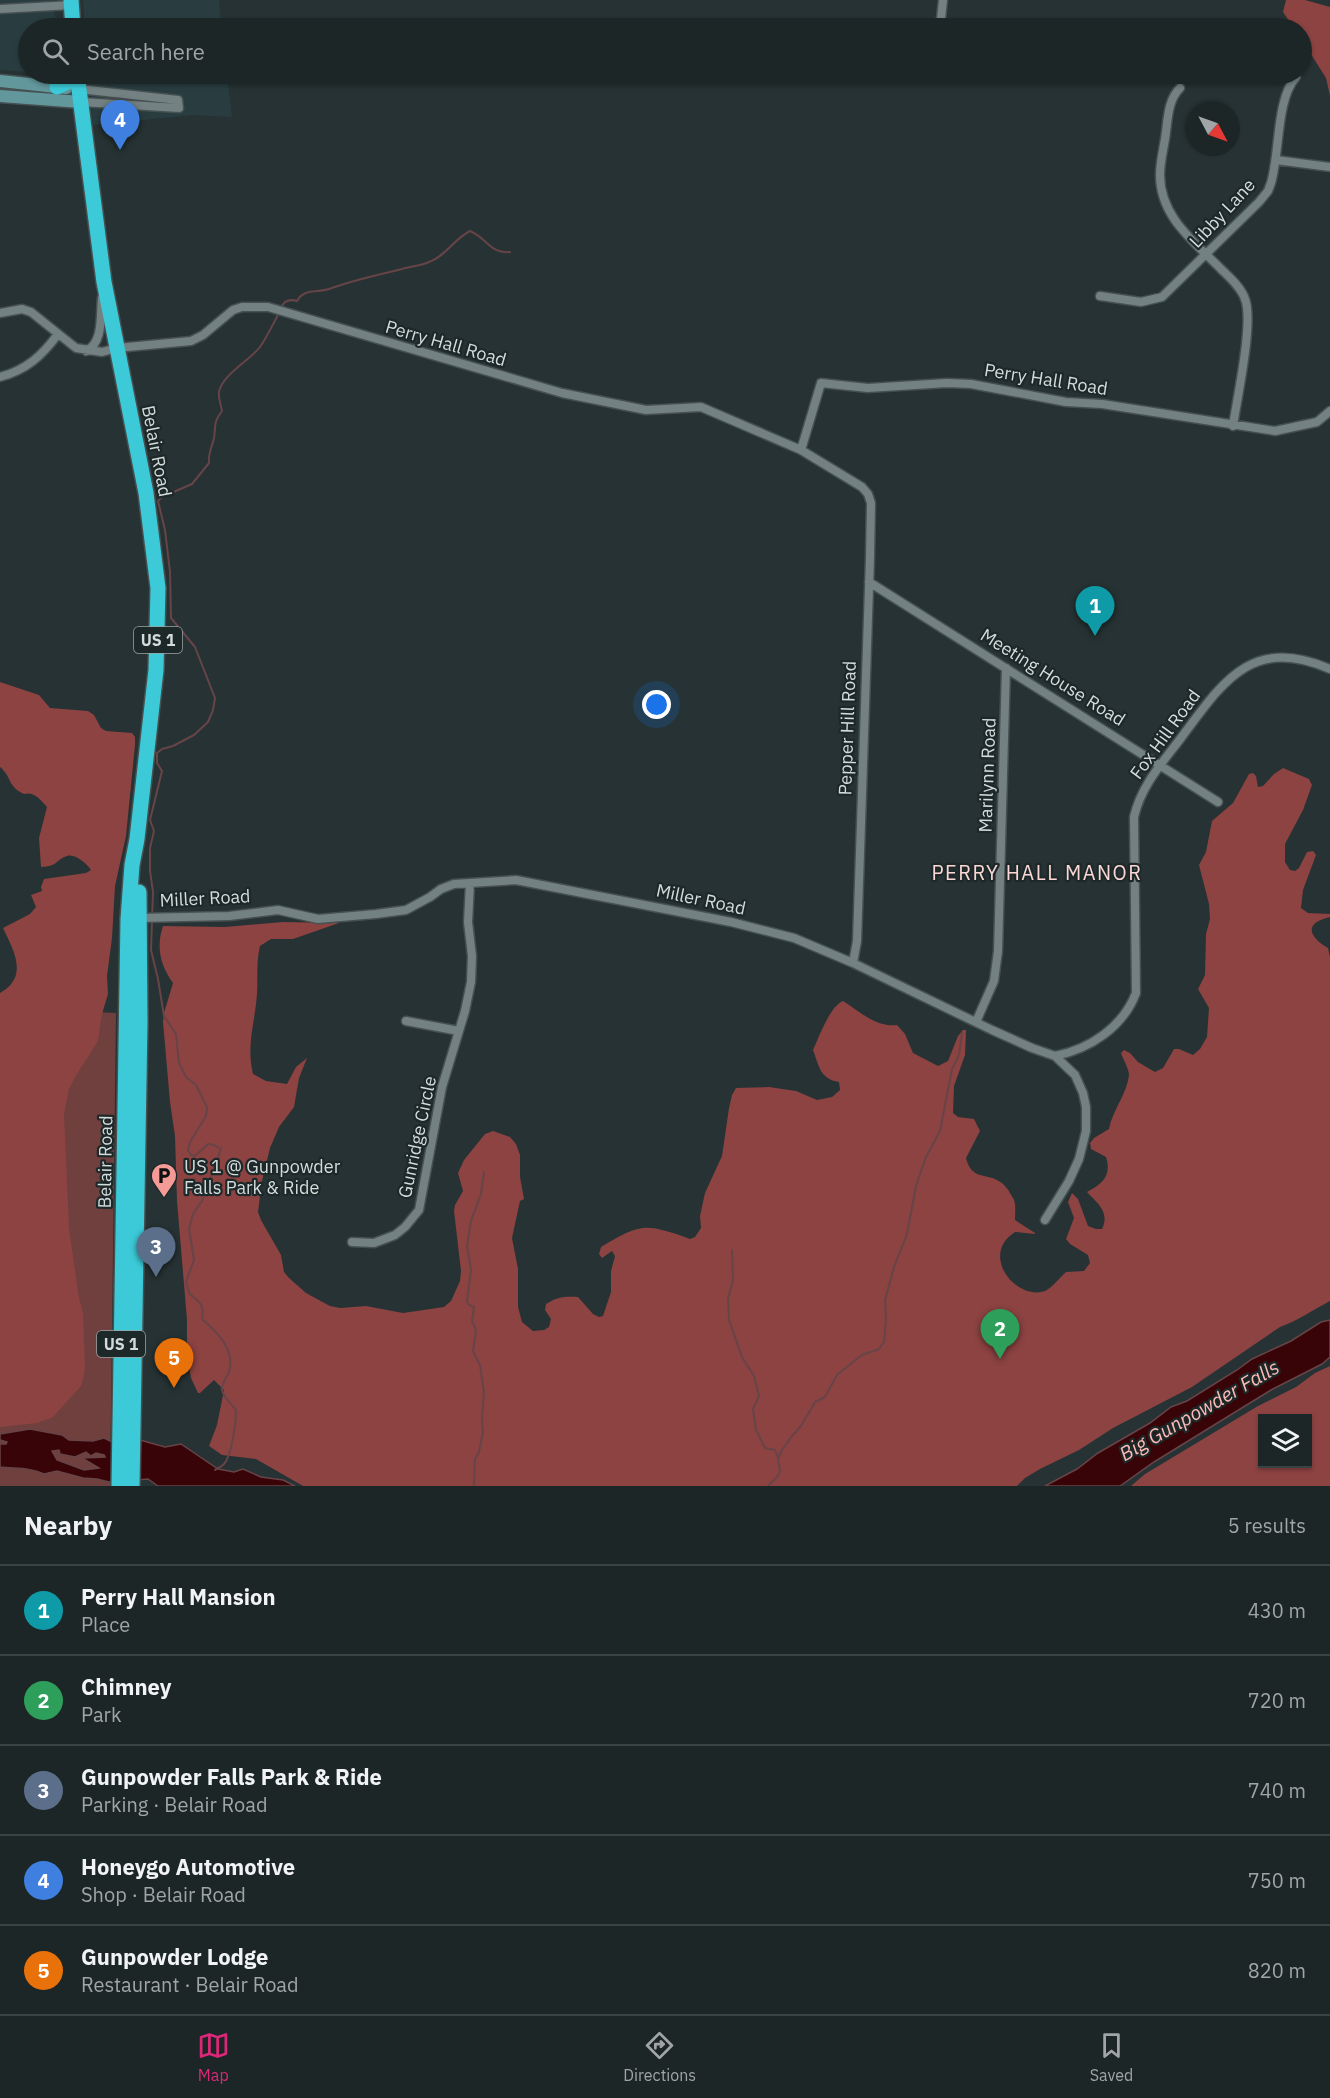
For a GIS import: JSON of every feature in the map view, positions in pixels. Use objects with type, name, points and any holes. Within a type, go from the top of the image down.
[{"type":"highway","points":[[71,3],[72,18]]},
{"type":"highway","points":[[57,87],[63,84]]},
{"type":"highway","name":"Belair Road","points":[[78,84],[105,282],[146,492],[158,588],[156,670],[132,865],[143,918],[126,1407],[119,1486]]},
{"type":"highway","name":"Belair Road","points":[[126,1407],[132,1486]]},
{"type":"main road","points":[[0,81],[18,83]]},
{"type":"main road","points":[[28,84],[57,87]]},
{"type":"main road","points":[[0,96],[78,84]]},
{"type":"street","points":[[941,18],[943,0]]},
{"type":"street","points":[[0,9],[71,3]]},
{"type":"street","points":[[78,84],[178,100],[178,108],[78,84]]},
{"type":"street","name":"Libby Lane","points":[[1100,296],[1141,302],[1156,300],[1168,292],[1268,191],[1276,160],[1285,98],[1291,84]]},
{"type":"street","points":[[1180,88],[1174,94],[1170,104],[1161,161],[1161,186],[1167,209],[1174,220],[1242,293],[1247,308],[1248,328],[1233,426]]},
{"type":"street","points":[[1276,160],[1330,167]]},
{"type":"street","points":[[0,313],[16,309],[26,310],[40,318],[76,348],[86,351],[94,345],[99,333],[105,282]]},
{"type":"street","name":"Perry Hall Road","points":[[86,351],[102,352],[117,348],[191,341],[203,335],[226,314],[242,307],[260,306],[560,393],[646,410],[701,407],[801,450],[854,482],[868,494]]},
{"type":"street","points":[[0,377],[23,369],[36,360],[58,334]]},
{"type":"street","name":"Perry Hall Road","points":[[801,450],[821,383],[868,388],[947,382],[970,384],[1066,402],[1102,404],[1275,431],[1317,422],[1328,417]]},
{"type":"street","name":"Pepper Hill Road","points":[[853,963],[857,941],[869,582],[871,503],[868,494]]},
{"type":"street","name":"Meeting House Road","points":[[869,582],[1218,802]]},
{"type":"street","name":"Fox Hill Road","points":[[1055,1056],[1075,1050],[1106,1033],[1126,1014],[1136,993],[1134,817],[1142,792],[1160,764],[1218,690],[1243,668],[1260,661],[1288,658],[1308,660],[1330,669]]},
{"type":"street","name":"Marilynn Road","points":[[976,1022],[994,981],[998,951],[1006,668]]},
{"type":"street","name":"Miller Road","points":[[143,918],[229,916],[278,910],[318,919],[329,919],[396,912],[415,906],[441,888],[454,884],[516,880],[731,922],[794,938],[853,963],[1032,1048],[1055,1056],[1075,1075],[1083,1093],[1087,1121],[1079,1159],[1069,1181],[1045,1220]]},
{"type":"street","name":"Gunridge Circle","points":[[352,1242],[374,1243],[395,1235],[419,1210],[442,1087],[471,982],[472,956],[468,922],[470,883]]},
{"type":"street","points":[[406,1021],[459,1030]]},
{"type":"shaded area","points":[[0,0],[52,0],[55,18],[18,18],[18,71],[0,70]]},
{"type":"shaded area","points":[[83,0],[219,0],[221,18],[84,18]]},
{"type":"shaded area","points":[[1286,0],[1305,0],[1330,7],[1330,96],[1326,78],[1312,56],[1312,18],[1287,18],[1283,12]]},
{"type":"shaded area","points":[[90,84],[228,84],[232,117],[194,115],[93,125]]},
{"type":"shaded area","points":[[0,682],[39,695],[50,708],[88,711],[106,731],[132,733],[135,737],[135,745],[126,836],[115,886],[107,976],[108,994],[98,1041],[69,1089],[64,1114],[69,1228],[83,1313],[85,1370],[81,1386],[53,1417],[37,1423],[0,1427],[0,993],[9,987],[17,971],[15,954],[3,928],[30,914],[36,907],[31,895],[42,891],[44,879],[86,873],[91,870],[70,855],[54,864],[41,867],[39,838],[47,807],[34,795],[24,794],[15,788],[0,767]]},
{"type":"shaded area","points":[[1283,768],[1309,779],[1312,785],[1303,810],[1285,844],[1285,862],[1290,870],[1295,871],[1307,852],[1313,851],[1316,855],[1303,890],[1301,908],[1308,913],[1330,914],[1330,917],[1316,923],[1312,930],[1316,939],[1328,948],[1330,957],[1330,1301],[1280,1327],[1192,1387],[1040,1469],[1017,1486],[303,1486],[256,1459],[222,1455],[209,1446],[217,1425],[224,1390],[214,1380],[198,1393],[191,1378],[187,1354],[187,1320],[177,1201],[175,1136],[163,1022],[173,983],[160,956],[163,926],[225,927],[283,922],[339,923],[293,939],[271,939],[260,946],[250,1053],[253,1074],[266,1081],[287,1084],[296,1067],[307,1058],[299,1078],[294,1107],[279,1127],[270,1148],[258,1212],[281,1255],[284,1272],[306,1293],[330,1306],[340,1308],[366,1306],[403,1313],[444,1307],[451,1301],[460,1281],[461,1271],[454,1211],[463,1191],[458,1173],[464,1160],[485,1134],[493,1131],[510,1137],[516,1144],[520,1155],[520,1177],[524,1199],[520,1201],[512,1238],[518,1269],[518,1307],[522,1322],[533,1331],[544,1330],[549,1327],[551,1319],[545,1310],[546,1304],[565,1297],[578,1297],[593,1314],[603,1316],[611,1292],[611,1271],[615,1256],[612,1251],[602,1258],[599,1254],[601,1247],[626,1233],[644,1228],[663,1230],[690,1239],[695,1237],[701,1228],[700,1216],[705,1193],[722,1156],[729,1108],[736,1088],[769,1087],[796,1091],[817,1100],[832,1097],[840,1090],[839,1082],[828,1078],[821,1071],[813,1050],[829,1015],[843,1001],[875,1021],[897,1025],[905,1034],[913,1053],[938,1066],[948,1061],[958,1036],[966,1030],[965,1055],[954,1086],[953,1113],[958,1117],[974,1119],[980,1131],[966,1158],[973,1172],[1003,1184],[1014,1200],[1015,1220],[1035,1233],[1015,1232],[1005,1242],[1000,1252],[1001,1263],[1006,1274],[1013,1283],[1023,1289],[1034,1292],[1045,1291],[1066,1272],[1084,1271],[1090,1263],[1088,1255],[1066,1239],[1074,1218],[1068,1202],[1072,1193],[1078,1199],[1088,1226],[1102,1229],[1104,1223],[1102,1209],[1087,1192],[1104,1179],[1108,1164],[1106,1157],[1091,1149],[1090,1143],[1109,1129],[1128,1082],[1129,1073],[1121,1053],[1124,1050],[1130,1053],[1138,1062],[1155,1072],[1163,1068],[1174,1049],[1193,1055],[1200,1049],[1207,1037],[1209,1008],[1198,989],[1205,975],[1206,934],[1210,919],[1209,904],[1199,865],[1206,852],[1212,821],[1233,803],[1249,774],[1253,773],[1256,776],[1258,787],[1263,786]]},
{"type":"shaded area","points":[[0,1007],[116,1013],[110,1486],[0,1486]]},
{"type":"shaded area","points":[[1330,1366],[1330,1486],[1131,1486],[1145,1474],[1258,1406],[1296,1387],[1315,1373]]},
{"type":"water","name":"Big Gunpowder Falls","points":[[1330,1320],[1330,1357],[1322,1364],[1271,1390],[1154,1462],[1120,1486],[1045,1486],[1077,1469],[1171,1407],[1187,1401],[1252,1359],[1291,1341],[1321,1322]]},
{"type":"water","points":[[30,1429],[62,1435],[69,1440],[93,1441],[104,1438],[110,1441],[140,1440],[165,1447],[181,1444],[218,1469],[234,1472],[243,1469],[261,1477],[283,1480],[295,1486],[158,1486],[148,1479],[109,1482],[57,1471],[44,1474],[27,1469],[0,1467],[0,1444],[7,1442],[0,1440],[0,1434]],"holes":[[[59,1450],[60,1454],[75,1457],[86,1452],[91,1456],[96,1453],[105,1457],[82,1458],[99,1468],[84,1470],[57,1460],[52,1451]]]},
{"type":"waterway","points":[[281,308],[290,300],[297,301],[303,294],[426,263],[440,256],[470,231],[498,251],[510,252]]},
{"type":"waterway","points":[[215,1470],[227,1460],[234,1430],[236,1410],[222,1390],[229,1372],[230,1356],[224,1342],[202,1319],[203,1310],[200,1303],[189,1293],[186,1282],[194,1260],[189,1229],[193,1214],[202,1201],[221,1149],[208,1144],[195,1156],[191,1155],[188,1150],[190,1142],[206,1116],[207,1107],[196,1085],[186,1077],[179,1063],[176,1034],[164,1016],[151,950],[153,892],[150,871],[150,848],[154,831],[150,820],[162,771],[157,763],[157,753],[194,735],[208,722],[215,698],[195,647],[171,618],[170,572],[165,530],[158,501],[192,484],[209,463],[216,421],[222,411],[219,394],[221,386],[230,374],[260,347],[279,313]]},
{"type":"waterway","points":[[768,1486],[778,1476],[780,1470],[778,1459],[782,1450],[801,1426],[815,1402],[825,1397],[837,1375],[862,1355],[879,1349],[884,1342],[885,1300],[894,1267],[907,1234],[916,1186],[926,1157],[940,1131],[952,1069],[959,1055],[962,1033]]},
{"type":"waterway","points":[[474,1486],[475,1459],[479,1452],[483,1432],[484,1393],[480,1365],[473,1351],[476,1330],[472,1321],[474,1307],[467,1301],[471,1270],[467,1246],[471,1221],[481,1194],[484,1172]]},
{"type":"waterway","points":[[732,1250],[733,1280],[728,1299],[729,1320],[742,1357],[754,1376],[759,1396],[753,1409],[756,1430],[765,1448],[775,1450],[778,1458]]},
{"type":"place","name":"Honeygo Automotive","points":[[120,150]]},
{"type":"place","name":"Perry Hall Mansion","points":[[1095,636]]},
{"type":"place","name":"US 1 @ Gunpowder Falls Park & Ride","points":[[164,1199]]},
{"type":"place","name":"Gunpowder Falls Park & Ride","points":[[156,1277]]},
{"type":"place","name":"Chimney","points":[[1000,1359]]},
{"type":"place","name":"Gunpowder Lodge","points":[[174,1388]]},
{"type":"district","name":"PERRY HALL MANOR","points":[[1037,872]]}]
